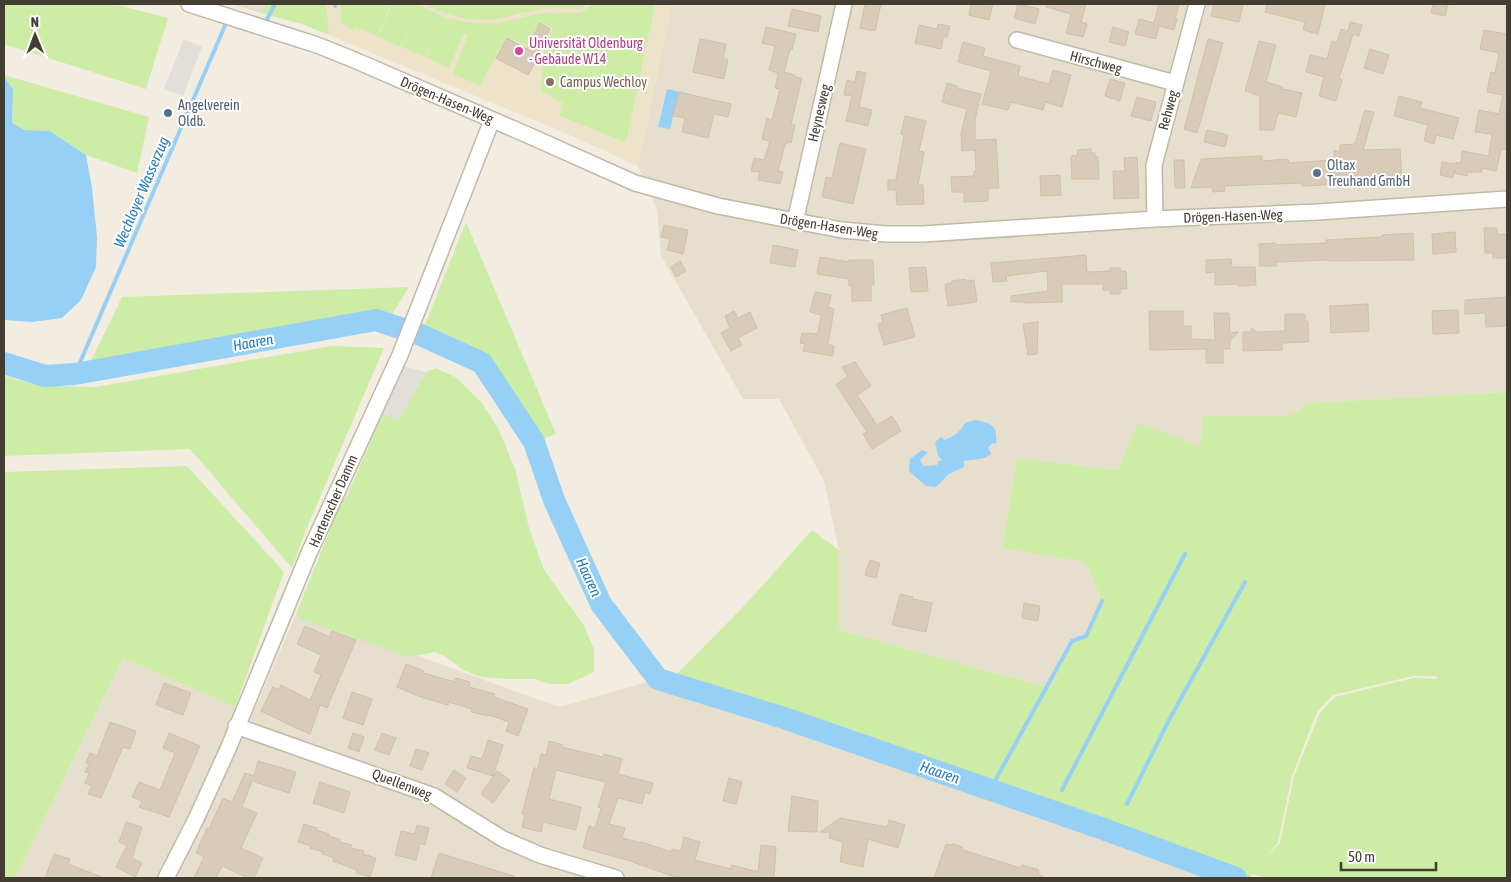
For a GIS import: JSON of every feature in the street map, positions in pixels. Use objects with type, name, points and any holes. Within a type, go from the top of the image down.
[{"type":"street","name":"Drögen-Hasen-Weg","points":[[189,4],[352,59],[635,183],[705,203],[842,230],[886,234],[939,233],[1155,219],[1318,212],[1507,199]]},
{"type":"street","name":"Heynesweg","points":[[795,222],[844,4]]},
{"type":"street","name":"Rehweg","points":[[1155,219],[1154,165],[1197,4]]},
{"type":"street","name":"Hirschweg","points":[[1017,40],[1175,83]]},
{"type":"street","name":"Hartenscher Damm","points":[[166,878],[196,819],[309,552],[401,351],[492,120]]},
{"type":"street","name":"Quellenweg","points":[[236,726],[434,796],[503,839],[540,855],[616,878]]},
{"type":"shaded area","points":[[232,4],[266,4],[261,13]]},
{"type":"shaded area","name":"Campus Wechloy","points":[[266,4],[672,4],[638,166],[558,130],[302,24],[261,13]]},
{"type":"shaded area","points":[[672,4],[1507,4],[1507,392],[1309,403],[1287,416],[1203,416],[1200,446],[1138,424],[1118,470],[1017,458],[1002,547],[1085,562],[1102,601],[1086,636],[1072,642],[1050,688],[839,630],[839,550],[824,481],[779,399],[743,399],[661,256],[657,210],[638,166]]},
{"type":"shaded area","points":[[184,39],[202,47],[183,96],[164,89]]},
{"type":"shaded area","points":[[402,366],[426,372],[398,420],[383,413]]},
{"type":"shaded area","points":[[297,612],[559,707],[658,679],[1130,838],[1236,878],[15,878],[123,658],[235,707],[255,709]]},
{"type":"green space","points":[[4,4],[114,4],[168,18],[146,89],[4,44]]},
{"type":"green space","points":[[266,4],[326,4],[329,35],[302,24],[261,13]]},
{"type":"green space","points":[[341,4],[391,4],[377,36],[355,27],[353,30],[341,22]]},
{"type":"green space","points":[[392,4],[418,4],[443,17],[459,21],[499,23],[543,13],[582,13],[592,4],[655,4],[626,142],[560,116],[563,103],[541,91],[544,48],[553,28],[540,22],[527,46],[506,36],[480,85],[453,74],[468,35],[464,33],[449,68],[426,57],[441,21],[425,57],[402,47],[418,9],[401,47],[378,37]]},
{"type":"green space","points":[[425,4],[587,4],[581,9],[547,8],[496,19],[477,20],[442,12]]},
{"type":"green space","points":[[4,75],[149,117],[137,173],[86,155],[50,131],[25,130],[12,123],[13,89]]},
{"type":"green space","points":[[466,222],[556,434],[534,442],[482,363],[421,335]]},
{"type":"green space","points":[[409,287],[391,316],[361,313],[89,365],[122,297]]},
{"type":"green space","points":[[331,346],[384,348],[306,530],[292,568],[190,449],[4,456],[4,376],[42,386],[96,387]]},
{"type":"green space","points":[[436,368],[457,378],[482,403],[499,430],[515,469],[529,528],[544,570],[583,624],[594,649],[594,672],[568,684],[550,684],[534,679],[481,677],[463,670],[446,657],[435,652],[409,657],[299,618],[297,612],[341,502],[347,496],[383,413],[398,420],[426,372]]},
{"type":"green space","points":[[1507,392],[1507,878],[1266,878],[1253,874],[1249,878],[1236,878],[1109,831],[669,682],[745,605],[812,530],[839,550],[839,630],[1050,688],[1072,641],[1086,636],[1102,601],[1085,562],[1002,548],[1017,458],[1118,470],[1138,423],[1200,446],[1203,416],[1287,416],[1300,410],[1308,403]],"holes":[[[1413,676],[1436,676],[1437,679],[1413,678],[1335,697],[1320,713],[1294,776],[1280,843],[1267,857],[1278,842],[1292,776],[1317,712],[1333,695]]]},
{"type":"green space","points":[[187,466],[284,572],[235,707],[123,658],[15,878],[4,878],[4,472]]},
{"type":"water","points":[[4,77],[13,89],[12,123],[25,130],[50,131],[86,155],[92,188],[97,237],[96,267],[81,300],[62,318],[32,322],[4,320]]},
{"type":"water","points":[[667,89],[681,92],[670,129],[658,127]]},
{"type":"water","points":[[975,420],[989,424],[996,433],[996,444],[993,443],[988,447],[991,454],[985,458],[964,461],[964,467],[949,474],[936,487],[926,486],[909,471],[910,459],[922,450],[928,452],[920,460],[924,466],[937,465],[942,460],[938,456],[935,442],[941,437],[945,440],[951,437],[965,424]]},
{"type":"building","points":[[865,4],[881,4],[875,31],[860,28]]},
{"type":"building","points":[[971,4],[993,4],[989,20],[969,15]]},
{"type":"building","points":[[1018,4],[1039,9],[1035,24],[1014,18]]},
{"type":"building","points":[[1046,4],[1086,4],[1081,22],[1087,24],[1083,37],[1066,33],[1071,14],[1046,7]]},
{"type":"building","points":[[1159,4],[1179,4],[1174,30],[1159,26],[1156,39],[1135,34],[1139,19],[1154,23]]},
{"type":"building","points":[[1214,4],[1243,4],[1239,22],[1211,16]]},
{"type":"building","points":[[1267,4],[1325,4],[1318,34],[1303,30],[1305,22],[1265,12]]},
{"type":"building","points":[[1433,4],[1448,4],[1445,16],[1431,13]]},
{"type":"building","points":[[792,9],[821,16],[818,32],[788,26]]},
{"type":"building","points":[[1350,22],[1362,25],[1359,36],[1353,34],[1339,79],[1342,80],[1336,101],[1319,96],[1324,77],[1306,72],[1310,55],[1327,59],[1332,41],[1337,43],[1341,29],[1348,31]]},
{"type":"building","name":"Universität Oldenburg - Gebäude W14","points":[[540,23],[550,29],[528,75],[496,58],[507,38],[527,49]]},
{"type":"building","points":[[938,24],[950,26],[947,37],[943,37],[941,49],[915,43],[919,25],[937,29]]},
{"type":"building","points":[[766,27],[796,34],[784,72],[802,78],[791,124],[795,125],[791,143],[787,142],[785,144],[778,171],[783,172],[780,184],[758,180],[760,172],[751,171],[754,158],[764,160],[770,141],[762,139],[767,118],[772,120],[780,89],[775,88],[778,73],[769,70],[775,46],[762,43]]},
{"type":"building","points":[[1113,27],[1129,32],[1125,46],[1109,42]]},
{"type":"building","points":[[1484,30],[1507,34],[1506,150],[1501,150],[1496,171],[1482,168],[1482,172],[1468,172],[1467,176],[1454,173],[1453,178],[1440,175],[1442,162],[1461,163],[1462,151],[1489,156],[1492,134],[1475,132],[1479,110],[1499,114],[1503,95],[1487,92],[1491,72],[1495,73],[1499,53],[1480,49]]},
{"type":"building","points":[[700,39],[726,44],[723,58],[728,60],[724,79],[693,72]]},
{"type":"building","points":[[1208,39],[1223,43],[1197,133],[1184,129]]},
{"type":"building","points":[[1259,41],[1276,45],[1266,82],[1283,87],[1283,89],[1302,93],[1296,117],[1278,113],[1274,130],[1260,130],[1260,96],[1245,91]]},
{"type":"building","points":[[963,42],[985,48],[983,56],[1020,66],[1018,76],[1049,84],[1053,70],[1071,75],[1062,107],[1045,102],[1043,110],[1011,102],[1008,110],[982,104],[991,71],[958,62]]},
{"type":"building","points":[[1370,49],[1389,55],[1383,74],[1364,68]]},
{"type":"building","points":[[857,71],[866,73],[859,107],[872,110],[868,126],[846,121],[852,96],[844,95],[847,80],[855,82]]},
{"type":"building","points":[[1110,79],[1125,83],[1120,101],[1105,96]]},
{"type":"building","points":[[947,83],[957,86],[957,88],[981,94],[975,119],[975,140],[996,139],[999,188],[988,188],[988,201],[964,202],[964,192],[952,192],[951,177],[974,176],[974,171],[976,171],[975,150],[962,151],[961,133],[967,109],[942,102]]},
{"type":"building","points":[[679,92],[731,104],[728,117],[714,114],[708,138],[682,132],[685,118],[673,116]]},
{"type":"building","points":[[1399,96],[1422,102],[1420,108],[1459,118],[1453,139],[1436,135],[1434,144],[1424,141],[1428,125],[1394,116]]},
{"type":"building","points":[[1137,97],[1156,102],[1151,121],[1131,116]]},
{"type":"building","points":[[1365,110],[1374,112],[1363,150],[1400,149],[1402,179],[1363,180],[1363,183],[1302,186],[1302,183],[1224,186],[1225,191],[1213,192],[1212,187],[1191,188],[1201,159],[1262,156],[1262,161],[1288,159],[1289,163],[1334,160],[1334,151],[1340,151],[1340,145],[1355,144]]},
{"type":"building","points":[[905,116],[926,121],[919,151],[924,152],[918,185],[923,185],[924,204],[897,205],[896,190],[888,190],[888,180],[896,180],[904,135],[901,134]]},
{"type":"building","points":[[1207,130],[1228,135],[1225,147],[1204,142]]},
{"type":"building","points":[[840,143],[866,149],[853,204],[822,197],[826,177],[832,178]]},
{"type":"building","points":[[1091,149],[1091,153],[1095,153],[1095,157],[1098,157],[1099,179],[1072,179],[1071,156],[1078,155],[1077,150]]},
{"type":"building","points":[[1137,157],[1139,198],[1114,199],[1113,171],[1125,171],[1124,158]]},
{"type":"building","points":[[1174,160],[1184,160],[1185,188],[1175,188]]},
{"type":"building","points":[[1060,175],[1061,195],[1041,196],[1040,176]]},
{"type":"building","points":[[664,225],[688,230],[683,254],[667,250],[670,239],[661,237]]},
{"type":"building","points":[[1484,228],[1497,228],[1497,234],[1507,234],[1507,258],[1493,258],[1493,253],[1485,253]]},
{"type":"building","points":[[1455,232],[1456,252],[1433,254],[1432,234]]},
{"type":"building","points":[[1413,233],[1414,260],[1327,260],[1276,262],[1276,266],[1260,266],[1259,244],[1326,243],[1326,240],[1382,237],[1382,235]]},
{"type":"building","points":[[773,245],[798,250],[795,267],[770,263]]},
{"type":"building","points":[[1086,255],[1087,272],[1110,271],[1110,268],[1120,268],[1120,271],[1126,271],[1127,289],[1120,289],[1120,294],[1110,294],[1110,290],[1103,290],[1103,284],[1062,284],[1062,302],[1025,303],[1011,302],[1011,296],[1048,291],[1047,271],[1006,276],[1007,281],[993,282],[991,263]]},
{"type":"building","points":[[820,257],[849,262],[849,260],[873,260],[874,285],[871,285],[871,301],[852,301],[852,286],[849,286],[849,279],[817,274]]},
{"type":"building","points":[[1231,259],[1232,267],[1255,267],[1256,285],[1215,285],[1215,272],[1206,273],[1206,260]]},
{"type":"building","points":[[680,261],[686,271],[676,277],[671,267]]},
{"type":"building","points":[[926,267],[928,291],[911,292],[909,268]]},
{"type":"building","points":[[966,279],[966,281],[974,280],[977,302],[948,306],[945,284]]},
{"type":"building","points":[[815,292],[831,295],[828,307],[834,309],[828,344],[834,346],[833,356],[803,351],[805,344],[800,343],[802,333],[818,334],[821,315],[810,312]]},
{"type":"building","points":[[1507,297],[1507,326],[1486,327],[1485,313],[1465,314],[1465,300]]},
{"type":"building","points":[[1368,304],[1369,331],[1331,333],[1330,306]]},
{"type":"building","points":[[907,308],[915,337],[884,345],[878,324],[883,323],[881,315]]},
{"type":"building","points":[[1458,310],[1459,333],[1433,334],[1432,311]]},
{"type":"building","points":[[734,311],[738,318],[750,312],[757,328],[738,338],[742,345],[731,351],[721,333],[730,328],[725,316]]},
{"type":"building","points":[[1149,311],[1183,311],[1183,326],[1191,326],[1191,339],[1215,340],[1214,313],[1229,313],[1230,333],[1238,332],[1230,341],[1230,349],[1223,349],[1223,363],[1206,363],[1206,349],[1150,350]]},
{"type":"building","points":[[1285,314],[1305,314],[1305,321],[1308,321],[1309,342],[1282,343],[1282,350],[1243,351],[1243,332],[1250,332],[1252,328],[1256,332],[1285,331]]},
{"type":"building","points":[[1038,322],[1037,354],[1028,355],[1023,324]]},
{"type":"building","points":[[855,362],[871,386],[857,395],[877,425],[892,416],[901,431],[872,449],[863,434],[867,432],[836,385],[848,376],[842,367]]},
{"type":"building","points":[[870,560],[880,563],[876,578],[865,575]]},
{"type":"building","points":[[900,594],[932,603],[926,632],[892,625]]},
{"type":"building","points":[[1024,603],[1040,606],[1038,621],[1022,618]]},
{"type":"building","points":[[305,626],[330,637],[332,631],[356,640],[327,708],[320,705],[310,734],[261,711],[273,687],[279,690],[281,685],[310,700],[321,675],[314,672],[321,655],[297,644]]},
{"type":"building","points":[[406,664],[424,671],[423,673],[455,682],[456,678],[470,682],[469,687],[495,694],[494,697],[528,709],[518,736],[506,731],[509,722],[489,715],[471,712],[472,709],[449,702],[448,705],[418,696],[397,687]]},
{"type":"building","points":[[164,683],[191,693],[183,715],[156,705]]},
{"type":"building","points":[[352,692],[372,699],[363,725],[343,718]]},
{"type":"building","points":[[110,722],[136,731],[130,749],[123,747],[101,798],[88,794],[92,786],[85,783],[89,773],[85,772],[89,764],[86,763],[90,753],[97,756]]},
{"type":"building","points":[[169,733],[200,746],[169,817],[139,807],[142,801],[132,797],[139,782],[160,790],[175,753],[163,748]]},
{"type":"building","points":[[353,733],[364,737],[359,752],[348,748]]},
{"type":"building","points":[[382,733],[396,738],[389,755],[375,750]]},
{"type":"building","points":[[488,740],[503,745],[493,776],[467,768],[471,756],[482,759]]},
{"type":"building","points":[[549,741],[563,745],[562,747],[603,757],[604,754],[622,759],[618,774],[653,783],[650,794],[645,792],[642,804],[618,798],[609,824],[625,828],[622,838],[642,842],[671,852],[672,849],[681,851],[684,837],[700,842],[695,860],[731,869],[732,865],[758,872],[761,845],[776,847],[774,878],[678,878],[627,860],[583,848],[589,826],[595,828],[601,808],[598,807],[606,782],[556,770],[549,799],[581,807],[576,830],[543,822],[541,832],[522,827],[525,814],[522,814],[534,768],[538,768],[541,754],[546,755]]},
{"type":"building","points":[[416,749],[429,753],[422,770],[410,766]]},
{"type":"building","points":[[258,761],[296,772],[289,793],[252,781],[242,807],[257,813],[241,848],[263,858],[254,878],[248,878],[222,866],[216,878],[194,878],[204,857],[196,853],[223,798],[232,802],[245,773],[254,776]]},
{"type":"building","points":[[454,770],[466,778],[457,792],[445,784]]},
{"type":"building","points":[[497,771],[510,780],[493,803],[481,794]]},
{"type":"building","points":[[729,778],[742,782],[736,804],[723,801]]},
{"type":"building","points":[[320,782],[350,792],[344,813],[313,803]]},
{"type":"building","points":[[792,796],[818,801],[817,832],[788,831]]},
{"type":"building","points":[[840,818],[887,827],[889,820],[905,825],[898,848],[868,839],[863,867],[840,862],[843,842],[829,838],[830,832],[820,832]]},
{"type":"building","points":[[126,822],[142,827],[132,858],[142,863],[135,877],[116,867],[127,845],[119,842]]},
{"type":"building","points":[[304,824],[329,834],[328,836],[340,839],[339,842],[352,845],[351,848],[364,851],[363,854],[376,858],[370,877],[356,873],[357,870],[333,861],[334,858],[322,854],[323,852],[298,842]]},
{"type":"building","points":[[417,825],[429,828],[425,845],[420,843],[416,860],[395,855],[401,831],[415,834]]},
{"type":"building","points":[[946,844],[953,844],[962,847],[963,850],[1021,868],[1022,865],[1039,870],[1038,874],[1044,878],[934,878]]},
{"type":"building","points":[[439,853],[514,876],[514,878],[431,878]]},
{"type":"building","points":[[54,854],[70,859],[68,864],[102,878],[45,878]]},
{"type":"waterway","name":"Wechloyer Wasserzug","points":[[265,23],[275,4]]},
{"type":"waterway","name":"Wechloyer Wasserzug","points":[[75,374],[227,21]]},
{"type":"waterway","name":"Haaren","points":[[4,363],[45,376],[75,374],[376,320],[421,335],[482,363],[534,442],[554,500],[601,604],[658,679],[784,718],[1109,831],[1236,878]]},
{"type":"waterway","points":[[1062,790],[1185,554]]},
{"type":"waterway","points":[[1127,804],[1168,722],[1245,582]]},
{"type":"waterway","points":[[996,779],[1072,641],[1086,636],[1102,601]]},
{"type":"place","name":"Universität Oldenburg - Gebäude W14","points":[[519,51]]},
{"type":"place","name":"Campus Wechloy","points":[[550,82]]},
{"type":"place","name":"Angelverein Oldb.","points":[[168,113]]},
{"type":"place","name":"Oltax Treuhand GmbH","points":[[1317,173]]}]
